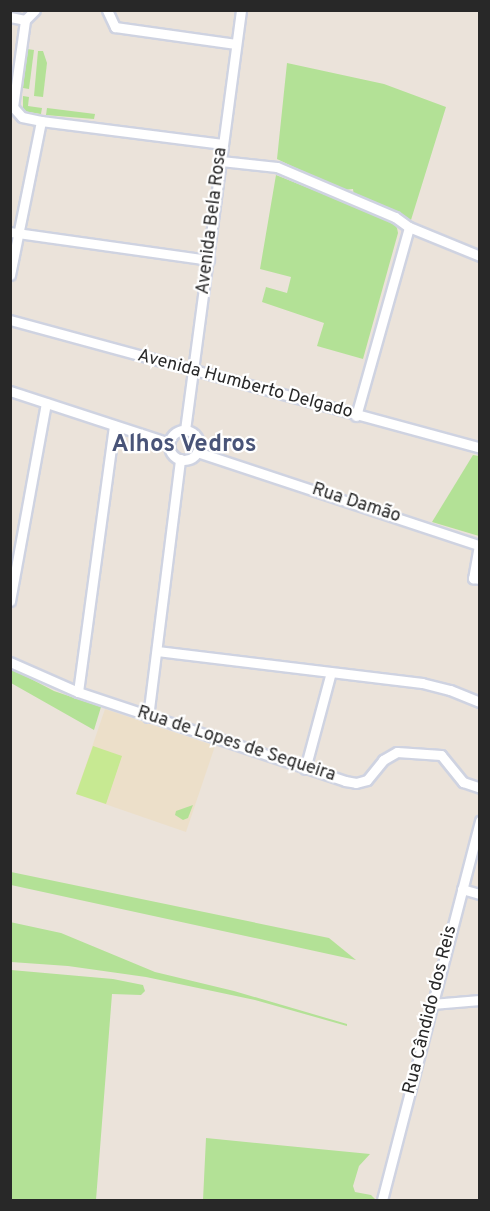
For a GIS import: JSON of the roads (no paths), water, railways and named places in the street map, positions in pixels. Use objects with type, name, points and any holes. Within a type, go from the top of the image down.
[{"type":"street","points":[[35,10],[25,20],[12,107],[22,117],[223,144]]},
{"type":"street","points":[[107,10],[115,27],[236,44]]},
{"type":"street","name":"Avenida Bela Rosa","points":[[185,430],[241,10]]},
{"type":"street","points":[[10,17],[25,20]]},
{"type":"street","points":[[10,275],[15,233],[41,121]]},
{"type":"street","points":[[221,161],[277,167],[395,217],[409,227],[480,256]]},
{"type":"street","points":[[356,416],[409,227]]},
{"type":"street","points":[[15,233],[209,260]]},
{"type":"street","name":"Avenida Humberto Delgado","points":[[10,320],[193,372],[480,448]]},
{"type":"street","points":[[10,391],[169,443]]},
{"type":"street","points":[[10,601],[46,403]]},
{"type":"street","points":[[78,692],[114,425]]},
{"type":"street","points":[[185,430],[198,440],[197,452],[192,457],[180,459],[171,452],[169,443],[174,434],[185,430]]},
{"type":"street","name":"Rua Damão","points":[[197,452],[479,545],[473,578],[480,579]]},
{"type":"street","points":[[148,717],[180,459]]},
{"type":"street","points":[[157,651],[422,683],[450,690],[480,702]]},
{"type":"street","name":"Rua de Lopes de Sequeira","points":[[10,662],[78,692],[305,770],[356,783],[367,780],[382,760],[397,752],[441,755],[463,782],[480,788]]},
{"type":"street","points":[[305,770],[331,672]]},
{"type":"street","name":"Rua Cândido dos Reis","points":[[382,1200],[480,820]]},
{"type":"street","points":[[462,889],[480,894]]},
{"type":"street","points":[[432,1004],[480,1000]]},
{"type":"district","name":"Alhos Vedros","points":[[184,446]]}]
